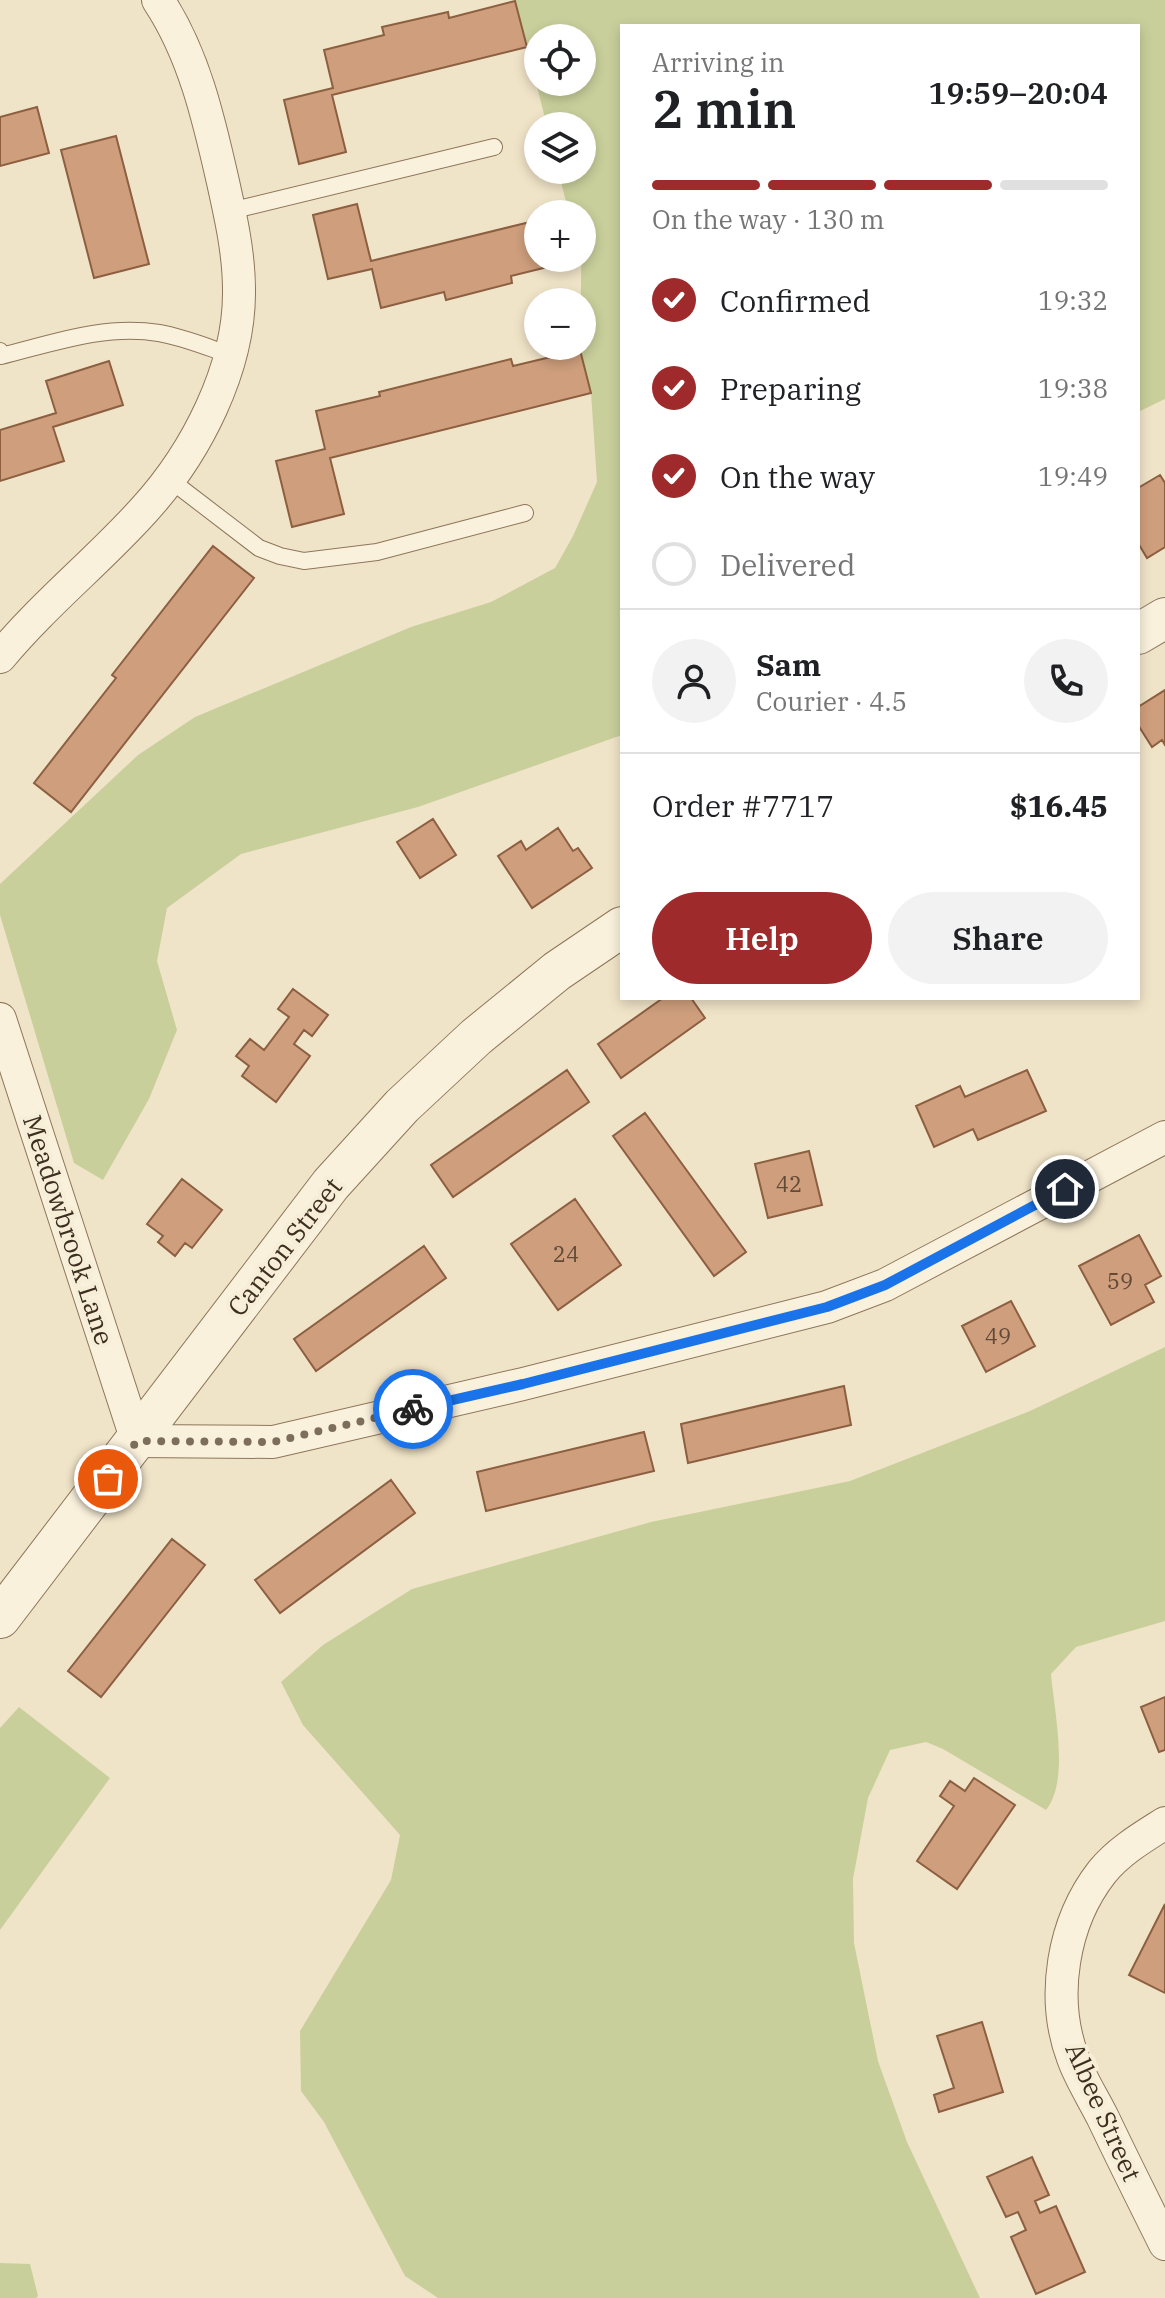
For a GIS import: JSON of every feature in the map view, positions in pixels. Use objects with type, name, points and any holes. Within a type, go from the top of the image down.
[{"type":"street","points":[[0,657],[31,621],[144,510],[169,479],[207,414],[230,355],[238,316],[239,291],[230,211],[198,86],[180,40],[158,0]]},
{"type":"street","points":[[1140,633],[1165,618]]},
{"type":"street","name":"Canton Street","points":[[0,1618],[331,1184],[402,1106],[476,1037],[557,971],[620,928]]},
{"type":"street","name":"Meadowbrook Lane","points":[[0,1019],[137,1441]]},
{"type":"street","points":[[137,1441],[273,1442],[523,1384],[827,1307],[885,1285],[1165,1137]]},
{"type":"street","name":"Albee Street","points":[[1165,1823],[1132,1844],[1104,1869],[1082,1900],[1069,1934],[1062,2009],[1072,2056],[1165,2244]]},
{"type":"lane","points":[[230,211],[494,147]]},
{"type":"lane","points":[[0,351],[1,356],[75,336],[125,331],[175,337],[230,355]]},
{"type":"lane","points":[[169,479],[259,548],[291,560],[377,552],[525,513]]},
{"type":"green space","points":[[515,0],[1165,0],[1165,399],[1140,411],[1140,24],[620,24],[620,736],[418,807],[241,854],[167,908],[157,961],[177,1030],[149,1099],[103,1180],[74,1163],[0,915],[0,884],[138,755],[195,717],[411,627],[491,602],[555,568],[597,482],[591,393],[583,360],[596,360],[596,288],[581,288],[581,272],[596,272],[596,200],[566,200],[562,184],[596,184],[596,112],[543,112],[539,96],[596,96],[596,24],[524,24],[524,35]]},
{"type":"green space","points":[[1165,1347],[1165,1621],[1076,1647],[1051,1674],[1059,1764],[1053,1797],[1046,1810],[926,1742],[890,1750],[868,1798],[853,1879],[854,1943],[878,2061],[907,2142],[980,2298],[438,2298],[405,2276],[324,2122],[301,2091],[300,2031],[391,1880],[400,1835],[303,1725],[281,1682],[323,1645],[412,1589],[651,1522],[850,1481],[1030,1411]]},
{"type":"green space","points":[[19,1707],[110,1778],[0,1930],[0,1728]]},
{"type":"green space","points":[[0,2263],[30,2264],[38,2296],[0,2298]]},
{"type":"building","points":[[515,1],[524,48],[332,95],[346,152],[299,164],[284,100],[333,88],[324,50],[384,35],[382,27],[448,12],[449,18]]},
{"type":"building","points":[[37,107],[49,153],[0,166],[0,117]]},
{"type":"building","points":[[116,136],[149,264],[94,278],[61,150]]},
{"type":"building","points":[[357,204],[371,261],[524,223],[524,272],[527,272],[511,276],[512,283],[446,300],[444,292],[381,308],[372,269],[328,279],[313,215]]},
{"type":"building","points":[[511,359],[513,366],[538,360],[583,360],[591,393],[330,458],[344,514],[292,527],[276,461],[325,449],[316,411]]},
{"type":"building","points":[[109,361],[123,405],[53,427],[64,461],[0,481],[0,430],[56,413],[46,381]]},
{"type":"building","points":[[1160,475],[1165,483],[1165,547],[1147,558],[1140,546],[1140,487]]},
{"type":"building","points":[[213,546],[254,578],[71,812],[34,783],[116,678],[112,675]]},
{"type":"building","points":[[1165,690],[1165,745],[1162,740],[1152,747],[1140,728],[1140,706]]},
{"type":"building","points":[[433,819],[456,855],[420,878],[397,842]]},
{"type":"building","points":[[558,828],[573,851],[578,848],[592,868],[532,908],[498,856],[521,841],[526,850]]},
{"type":"building","points":[[293,989],[328,1015],[312,1036],[304,1030],[294,1044],[310,1056],[276,1102],[242,1076],[249,1066],[236,1056],[250,1039],[264,1050],[289,1017],[278,1009]]},
{"type":"building","points":[[660,1000],[692,1000],[705,1018],[621,1078],[598,1044]]},
{"type":"building","points":[[567,1070],[589,1102],[453,1197],[431,1165]]},
{"type":"building","points":[[1027,1070],[1046,1111],[978,1140],[973,1129],[934,1147],[916,1106],[960,1086],[965,1097]]},
{"type":"building","points":[[645,1113],[746,1252],[714,1276],[613,1136]]},
{"type":"building","points":[[809,1151],[822,1205],[768,1218],[755,1164]]},
{"type":"building","points":[[182,1179],[222,1210],[192,1248],[185,1243],[175,1256],[158,1242],[163,1236],[147,1224]]},
{"type":"building","points":[[575,1199],[621,1265],[558,1310],[511,1244]]},
{"type":"building","points":[[1139,1235],[1161,1276],[1145,1285],[1154,1302],[1111,1325],[1079,1266]]},
{"type":"building","points":[[424,1246],[446,1278],[316,1371],[294,1339]]},
{"type":"building","points":[[1011,1301],[1035,1346],[986,1372],[962,1326]]},
{"type":"building","points":[[844,1386],[851,1425],[688,1463],[681,1424]]},
{"type":"building","points":[[644,1432],[654,1471],[486,1511],[477,1472]]},
{"type":"building","points":[[391,1480],[415,1513],[280,1613],[255,1580]]},
{"type":"building","points":[[172,1539],[205,1565],[101,1697],[68,1671]]},
{"type":"building","points":[[1165,1697],[1165,1750],[1159,1752],[1141,1707]]},
{"type":"building","points":[[974,1778],[1015,1805],[957,1889],[917,1861],[954,1806],[940,1796],[950,1781],[965,1791]]},
{"type":"building","points":[[1165,1904],[1165,1993],[1129,1975]]},
{"type":"building","points":[[982,2022],[1003,2092],[939,2112],[934,2095],[954,2088],[937,2036]]},
{"type":"building","points":[[1032,2157],[1049,2195],[1035,2201],[1040,2213],[1056,2206],[1085,2272],[1036,2294],[1011,2237],[1026,2230],[1018,2212],[1006,2217],[987,2177]]},
{"type":"way so far","points":[[108,1479],[137,1441],[273,1442],[413,1409]]},
{"type":"route","points":[[413,1409],[827,1307],[885,1285],[1065,1189]]}]
